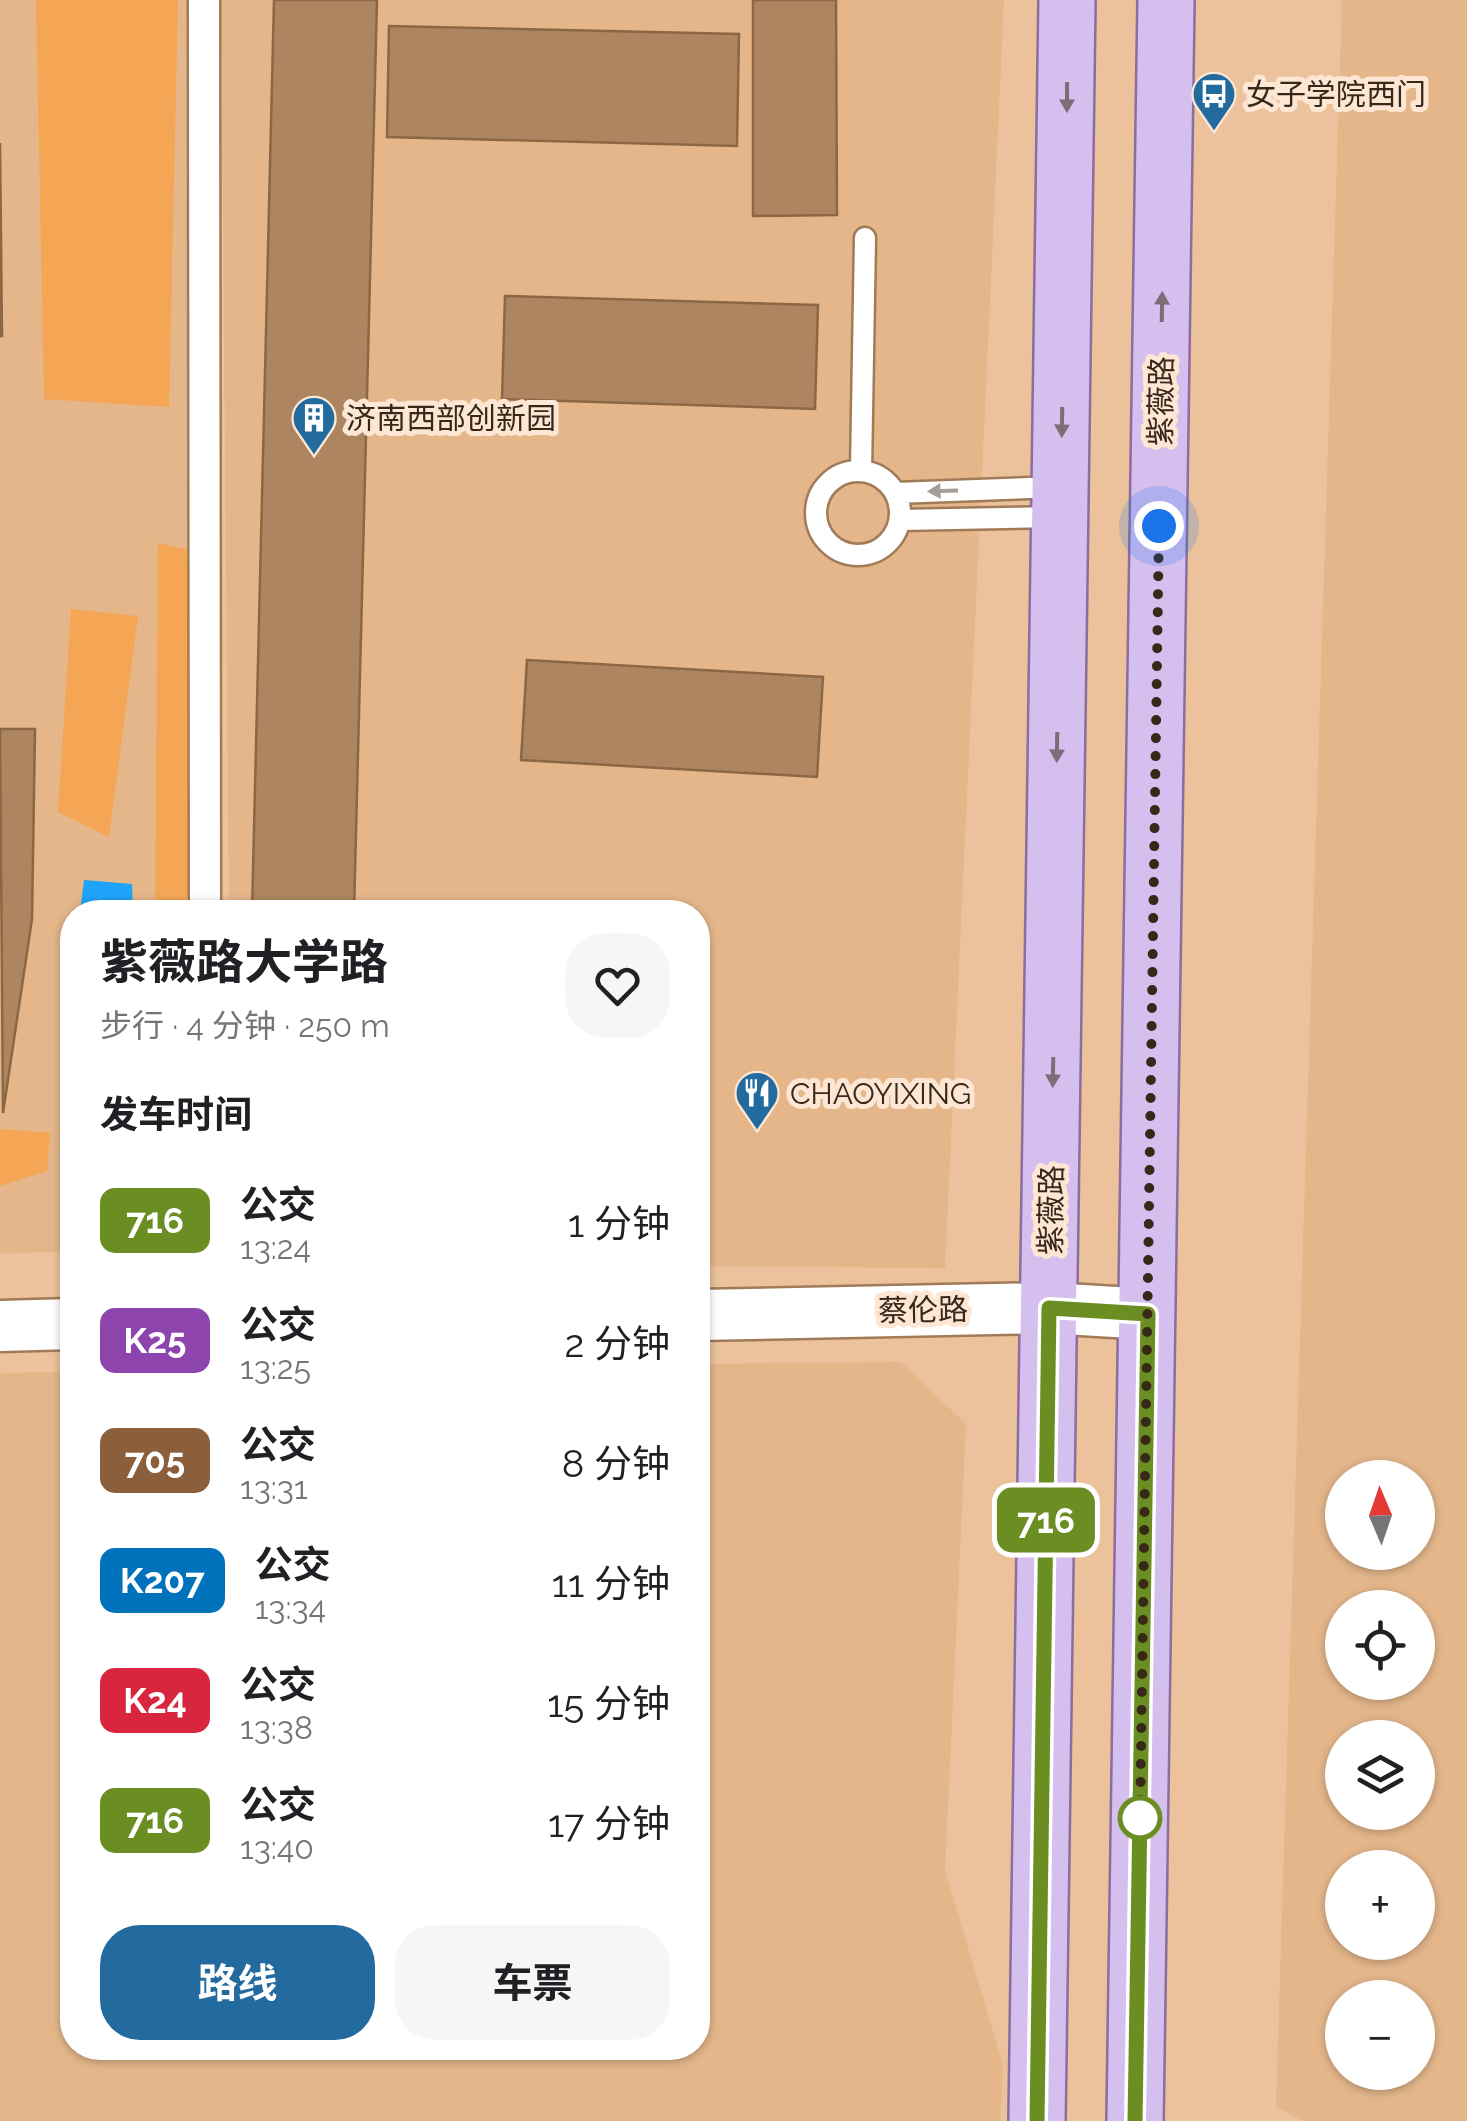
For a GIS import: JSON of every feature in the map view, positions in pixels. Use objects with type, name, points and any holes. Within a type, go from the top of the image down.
[{"type":"main road","name":"紫薇路","points":[[1037,2102],[1067,0]]},
{"type":"main road","name":"紫薇路","points":[[1135,2104],[1166,0]]},
{"type":"street","points":[[204,0],[205,900]]},
{"type":"street","name":"蔡伦路","points":[[710,1314],[1049,1308],[1148,1314]]},
{"type":"street","points":[[0,1326],[60,1324]]},
{"type":"lane","points":[[861,471],[865,238]]},
{"type":"lane","points":[[861,471],[887,482],[896,493],[900,520],[886,545],[860,556],[847,554],[824,539],[815,513],[824,487],[847,472],[861,471]]},
{"type":"lane","points":[[896,493],[1061,502]]},
{"type":"lane","points":[[900,520],[1061,502]]},
{"type":"shaded area","points":[[0,0],[204,0],[205,900],[60,900],[60,1252],[0,1253]]},
{"type":"shaded area","points":[[36,0],[178,0],[169,407],[44,399]]},
{"type":"shaded area","name":"济南西部创新园","points":[[221,0],[1004,0],[945,1268],[710,1266],[710,900],[229,900]]},
{"type":"shaded area","points":[[1342,0],[1467,0],[1467,2121],[1303,2121],[1276,2107]]},
{"type":"shaded area","points":[[158,543],[195,551],[192,900],[155,900]]},
{"type":"shaded area","points":[[71,609],[138,616],[109,837],[58,812]]},
{"type":"shaded area","points":[[0,1129],[50,1133],[47,1171],[0,1186]]},
{"type":"shaded area","points":[[901,1362],[966,1424],[945,1870],[1003,2065],[1000,2121],[0,2121],[0,1373],[60,1372],[60,2060],[710,2060],[710,1364]]},
{"type":"water","points":[[84,880],[132,884],[133,900],[82,900]]},
{"type":"building","name":"济南西部创新园","points":[[274,0],[377,0],[354,900],[252,900]]},
{"type":"building","points":[[753,0],[836,0],[837,215],[753,216]]},
{"type":"building","points":[[389,26],[739,34],[737,146],[387,137]]},
{"type":"building","points":[[0,143],[2,336],[0,336]]},
{"type":"building","points":[[505,296],[818,305],[815,409],[502,399]]},
{"type":"building","points":[[527,660],[823,677],[817,777],[521,760]]},
{"type":"building","points":[[0,729],[35,729],[32,919],[3,1113]]},
{"type":"bus line","name":"716","points":[[1037,2121],[1049,1308],[1148,1314],[1135,2121]]},
{"type":"place","name":"女子学院西门","points":[[1214,132]]},
{"type":"place","name":"济南西部创新园","points":[[314,456]]},
{"type":"place","name":"CHAOYIXING","points":[[757,1131]]},
{"type":"route","points":[[1140,1818],[1159,526]]}]
